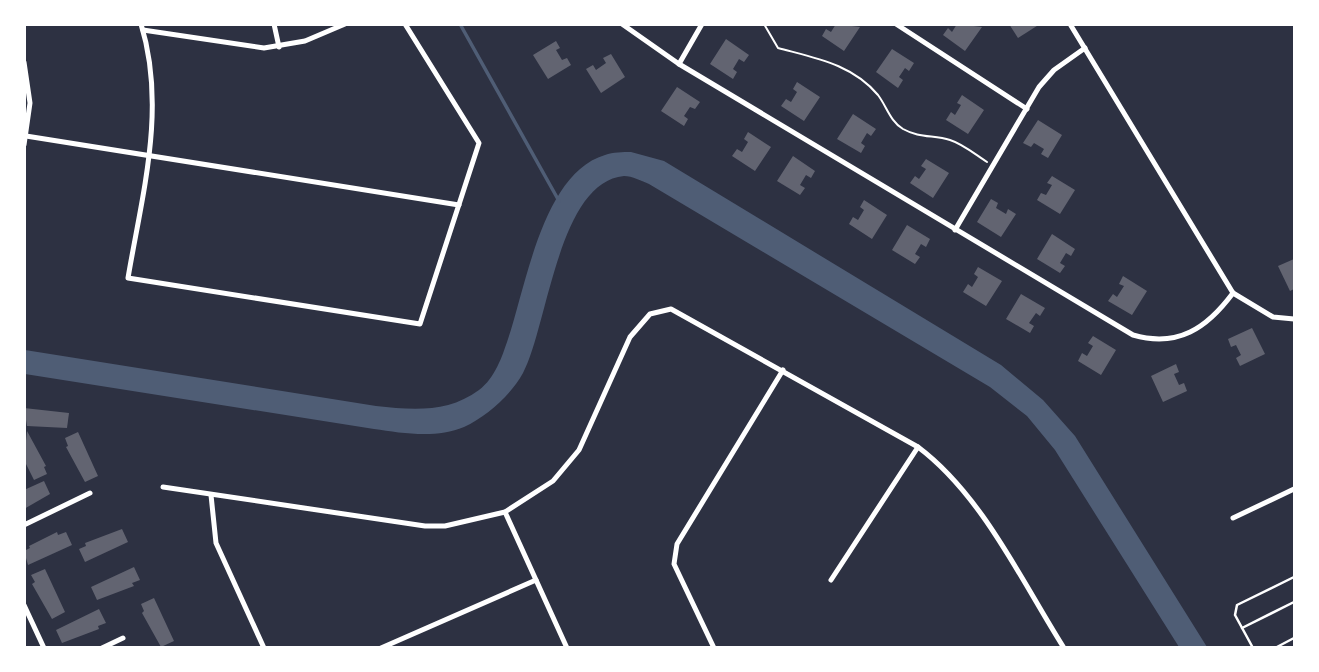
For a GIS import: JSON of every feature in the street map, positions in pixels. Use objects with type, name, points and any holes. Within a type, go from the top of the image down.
[{"type":"street","points":[[274,24],[279,47]]},
{"type":"street","points":[[345,24],[305,41],[279,47],[246,46],[142,27],[154,92],[149,156],[128,278],[420,324],[480,143],[405,24]]},
{"type":"street","points":[[622,24],[679,64],[1133,335],[1147,339],[1185,336],[1202,327],[1233,293]]},
{"type":"street","points":[[679,64],[702,24]]},
{"type":"street","points":[[897,24],[1027,109]]},
{"type":"street","points":[[1070,24],[1233,293],[1273,317],[1294,319]]},
{"type":"street","points":[[955,230],[991,166],[1054,70],[1085,48]]},
{"type":"street","points":[[24,62],[30,103],[24,145]]},
{"type":"street","points":[[26,136],[459,205]]},
{"type":"street","points":[[163,487],[425,526],[445,526],[505,512],[553,481],[579,450],[630,337],[650,314],[671,309],[918,447],[962,487],[1064,648]]},
{"type":"street","points":[[713,648],[674,564],[677,544],[783,370]]},
{"type":"street","points":[[831,580],[918,447]]},
{"type":"street","points":[[1233,517],[1294,489]]},
{"type":"street","points":[[24,525],[90,494]]},
{"type":"street","points":[[211,495],[216,543],[264,648]]},
{"type":"street","points":[[505,512],[567,648]]},
{"type":"street","points":[[381,648],[536,580]]},
{"type":"street","points":[[24,605],[44,648]]},
{"type":"street","points":[[102,648],[123,638]]},
{"type":"lane","points":[[1254,648],[1235,615],[1237,605],[1294,577]]},
{"type":"lane","points":[[1242,628],[1294,602]]},
{"type":"lane","points":[[1275,648],[1294,638]]},
{"type":"path","points":[[764,24],[778,48],[831,62],[855,74],[879,96],[892,120],[902,128],[917,135],[951,140],[991,166]]},
{"type":"water","points":[[631,152],[664,161],[1001,365],[1043,400],[1075,436],[1207,647],[1179,647],[1055,450],[1027,416],[990,387],[649,184],[630,177],[624,176],[602,184],[584,203],[558,259],[532,351],[518,381],[489,411],[453,431],[431,434],[396,432],[25,374],[25,350],[376,406],[417,409],[455,403],[479,390],[497,367],[540,234],[566,184],[584,166],[605,155]]},
{"type":"building","points":[[836,24],[860,27],[844,51],[822,36],[826,29],[831,32]]},
{"type":"building","points":[[957,24],[982,27],[965,51],[943,35],[948,28],[952,32]]},
{"type":"building","points":[[1009,24],[1040,24],[1018,38]]},
{"type":"building","points":[[726,39],[749,55],[744,62],[739,59],[733,69],[737,72],[733,79],[710,64]]},
{"type":"building","points":[[556,41],[560,48],[556,50],[562,60],[567,58],[571,65],[548,79],[533,55]]},
{"type":"building","points":[[892,49],[914,63],[909,71],[905,68],[899,77],[903,80],[898,88],[876,72]]},
{"type":"building","points":[[611,54],[625,77],[601,93],[586,69],[593,65],[596,70],[606,63],[603,58]]},
{"type":"building","points":[[797,82],[820,97],[804,121],[781,106],[786,99],[791,102],[797,92],[793,89]]},
{"type":"building","points":[[677,87],[700,102],[695,109],[690,107],[684,116],[688,119],[684,126],[661,111]]},
{"type":"building","points":[[962,95],[984,110],[968,134],[946,120],[951,112],[955,115],[961,105],[957,103]]},
{"type":"building","points":[[853,114],[876,129],[871,136],[867,133],[861,143],[865,146],[861,153],[837,139]]},
{"type":"building","points":[[1038,120],[1062,135],[1048,158],[1041,154],[1044,149],[1034,143],[1031,147],[1023,143]]},
{"type":"building","points":[[748,132],[771,147],[755,171],[732,156],[737,149],[742,152],[748,142],[744,139]]},
{"type":"building","points":[[793,156],[815,171],[811,178],[806,175],[800,185],[805,188],[800,195],[777,181]]},
{"type":"building","points":[[926,159],[949,173],[933,198],[910,183],[915,176],[919,179],[926,169],[921,166]]},
{"type":"building","points":[[1052,176],[1075,190],[1060,214],[1037,200],[1041,193],[1046,195],[1052,185],[1047,183]]},
{"type":"building","points":[[991,199],[998,203],[996,208],[1006,214],[1008,209],[1016,214],[1001,237],[977,222]]},
{"type":"building","points":[[864,200],[887,215],[872,239],[849,224],[853,217],[858,220],[864,210],[860,207]]},
{"type":"building","points":[[907,225],[930,239],[926,247],[921,244],[915,254],[920,257],[915,264],[892,250]]},
{"type":"building","points":[[1052,234],[1075,249],[1071,256],[1066,253],[1060,263],[1065,266],[1060,273],[1037,259]]},
{"type":"building","points":[[1294,259],[1294,289],[1290,291],[1278,266]]},
{"type":"building","points":[[978,267],[1002,281],[986,306],[963,292],[968,284],[972,287],[978,277],[974,274]]},
{"type":"building","points":[[1123,276],[1147,291],[1132,315],[1108,301],[1113,294],[1117,297],[1124,286],[1119,284]]},
{"type":"building","points":[[1021,294],[1045,308],[1040,316],[1036,313],[1029,323],[1034,326],[1030,333],[1006,319]]},
{"type":"building","points":[[1252,328],[1265,354],[1240,366],[1236,358],[1241,355],[1236,345],[1231,347],[1228,339]]},
{"type":"building","points":[[1093,336],[1116,350],[1101,375],[1078,361],[1082,353],[1087,356],[1093,346],[1088,343]]},
{"type":"building","points":[[1176,364],[1179,372],[1174,374],[1179,385],[1184,383],[1187,391],[1163,402],[1151,376]]},
{"type":"building","points":[[24,408],[69,413],[67,428],[27,426]]},
{"type":"building","points":[[27,431],[46,466],[44,467],[47,474],[34,480],[24,460]]},
{"type":"building","points":[[78,432],[98,476],[85,482],[66,447],[65,438]]},
{"type":"building","points":[[44,481],[50,494],[24,509],[24,490]]},
{"type":"building","points":[[122,529],[128,542],[85,562],[79,549],[86,546],[85,543]]},
{"type":"building","points":[[57,532],[58,535],[66,532],[72,545],[28,565],[24,551]]},
{"type":"building","points":[[134,567],[140,580],[132,583],[134,586],[97,600],[91,587]]},
{"type":"building","points":[[45,569],[65,612],[52,619],[32,584],[35,582],[31,575]]},
{"type":"building","points":[[154,598],[174,641],[161,647],[142,613],[144,611],[141,604]]},
{"type":"building","points":[[99,609],[106,623],[98,626],[99,629],[62,643],[56,630]]},
{"type":"waterway","points":[[460,24],[559,201]]}]
